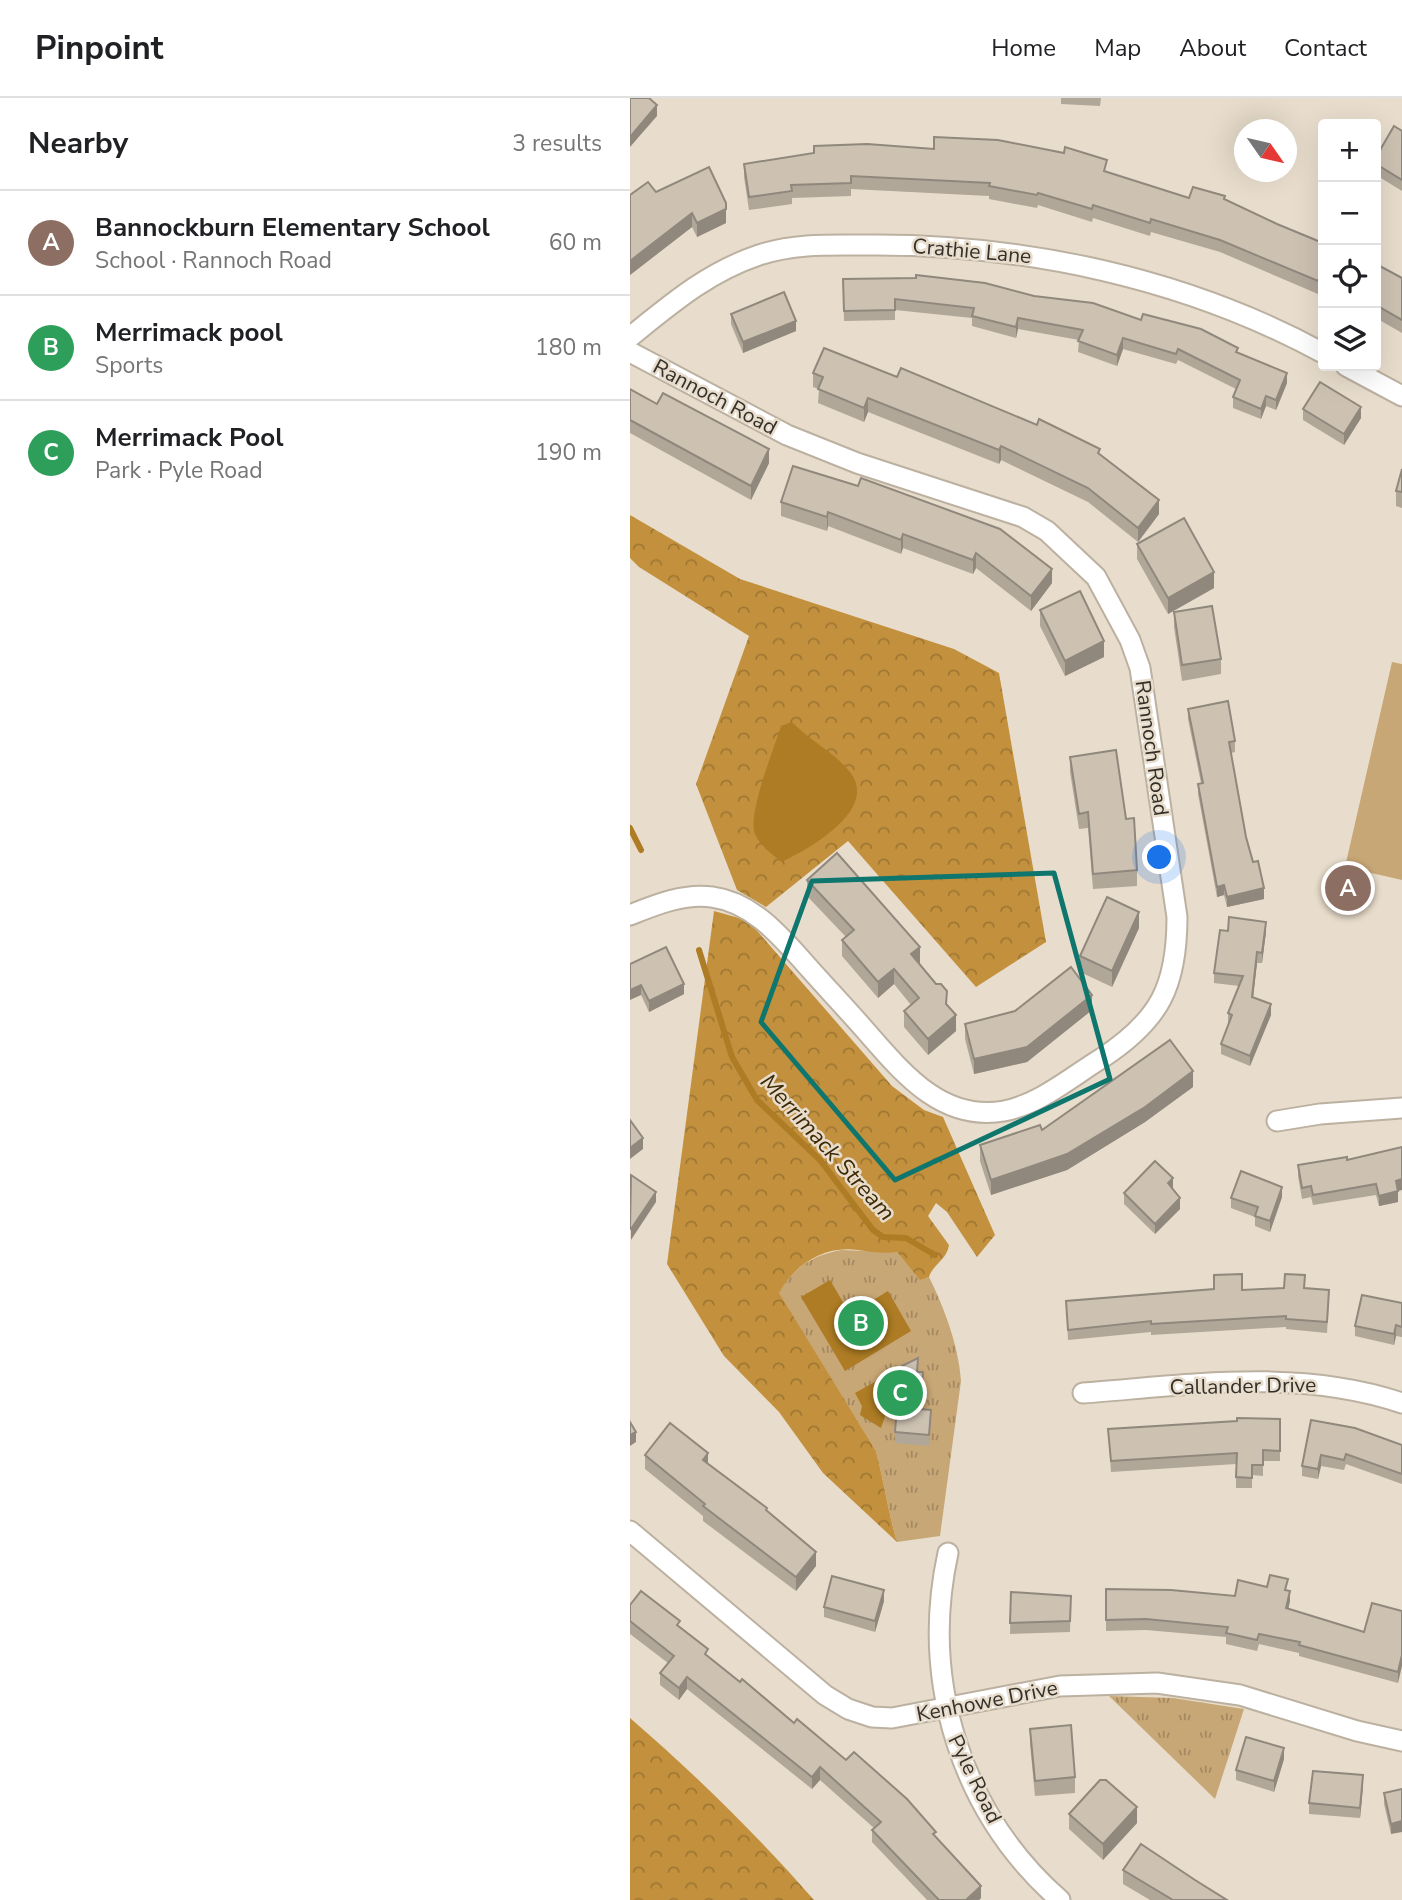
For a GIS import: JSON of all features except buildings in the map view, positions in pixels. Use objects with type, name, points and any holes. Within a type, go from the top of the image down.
[{"type":"street","name":"Crathie Lane","points":[[630,337],[692,287],[759,255],[789,247],[933,245],[1052,258],[1164,287],[1290,335],[1318,350]]},
{"type":"street","name":"Rannoch Road","points":[[630,352],[787,435],[857,463],[1023,517],[1047,531],[1096,577],[1116,610],[1140,668],[1177,917],[1177,954],[1170,984],[1149,1018],[1129,1041],[1034,1101],[1005,1111],[984,1113],[943,1103],[912,1082],[782,938],[757,915],[731,901],[699,896],[661,903],[630,915]]},
{"type":"street","points":[[1355,371],[1402,396]]},
{"type":"street","points":[[1278,1121],[1320,1114],[1402,1108]]},
{"type":"street","name":"Callander Drive","points":[[1083,1392],[1250,1381],[1332,1384],[1402,1403]]},
{"type":"street","name":"Kenhowe Drive","points":[[630,1531],[825,1695],[848,1709],[872,1717],[892,1718],[1060,1686],[1157,1683],[1240,1695],[1357,1731],[1402,1741]]},
{"type":"street","name":"Pyle Road","points":[[948,1553],[939,1615],[950,1728],[983,1803],[1010,1846],[1060,1900]]},
{"type":"highlighted area","points":[[1054,873],[1110,1079],[895,1180],[761,1022],[812,881]]},
{"type":"green space","points":[[630,515],[740,579],[954,649],[999,673],[1046,942],[976,987],[848,841],[766,907],[737,890],[696,784],[749,636],[639,567],[630,558]]},
{"type":"green space","points":[[1392,662],[1402,664],[1402,880],[1345,867]]},
{"type":"green space","points":[[714,911],[752,925],[892,1086],[924,1110],[943,1117],[995,1235],[977,1257],[947,1212],[936,1203],[928,1216],[949,1245],[946,1254],[929,1277],[920,1280],[897,1252],[845,1249],[811,1259],[793,1274],[779,1293],[876,1451],[897,1542],[823,1473],[779,1412],[724,1356],[667,1264]]},
{"type":"green space","points":[[841,1250],[897,1252],[920,1279],[929,1277],[950,1327],[961,1381],[940,1536],[897,1542],[876,1451],[778,1293],[790,1276],[805,1264],[821,1255]]},
{"type":"green space","points":[[1109,1696],[1173,1698],[1244,1709],[1215,1799]]},
{"type":"green space","points":[[630,1718],[725,1806],[814,1900],[630,1900]]},
{"type":"shaded area","points":[[792,722],[849,771],[856,785],[856,799],[849,813],[824,838],[782,862],[760,842],[754,825],[758,797],[781,726]]},
{"type":"shaded area","points":[[830,1280],[850,1314],[888,1291],[911,1331],[845,1371],[801,1297]]},
{"type":"shaded area","points":[[880,1379],[887,1391],[875,1398],[879,1406],[888,1408],[881,1428],[860,1415],[862,1406],[855,1393]]},
{"type":"waterway","name":"Merrimack Stream","points":[[630,828],[641,850]]},
{"type":"waterway","name":"Merrimack Stream","points":[[699,950],[732,1057],[757,1100],[820,1160],[873,1230],[883,1237],[906,1238],[935,1255]]},
{"type":"place","name":"Bannockburn Elementary School","points":[[1348,888]]},
{"type":"place","name":"Merrimack pool","points":[[861,1323]]},
{"type":"place","name":"Merrimack Pool","points":[[900,1393]]}]
